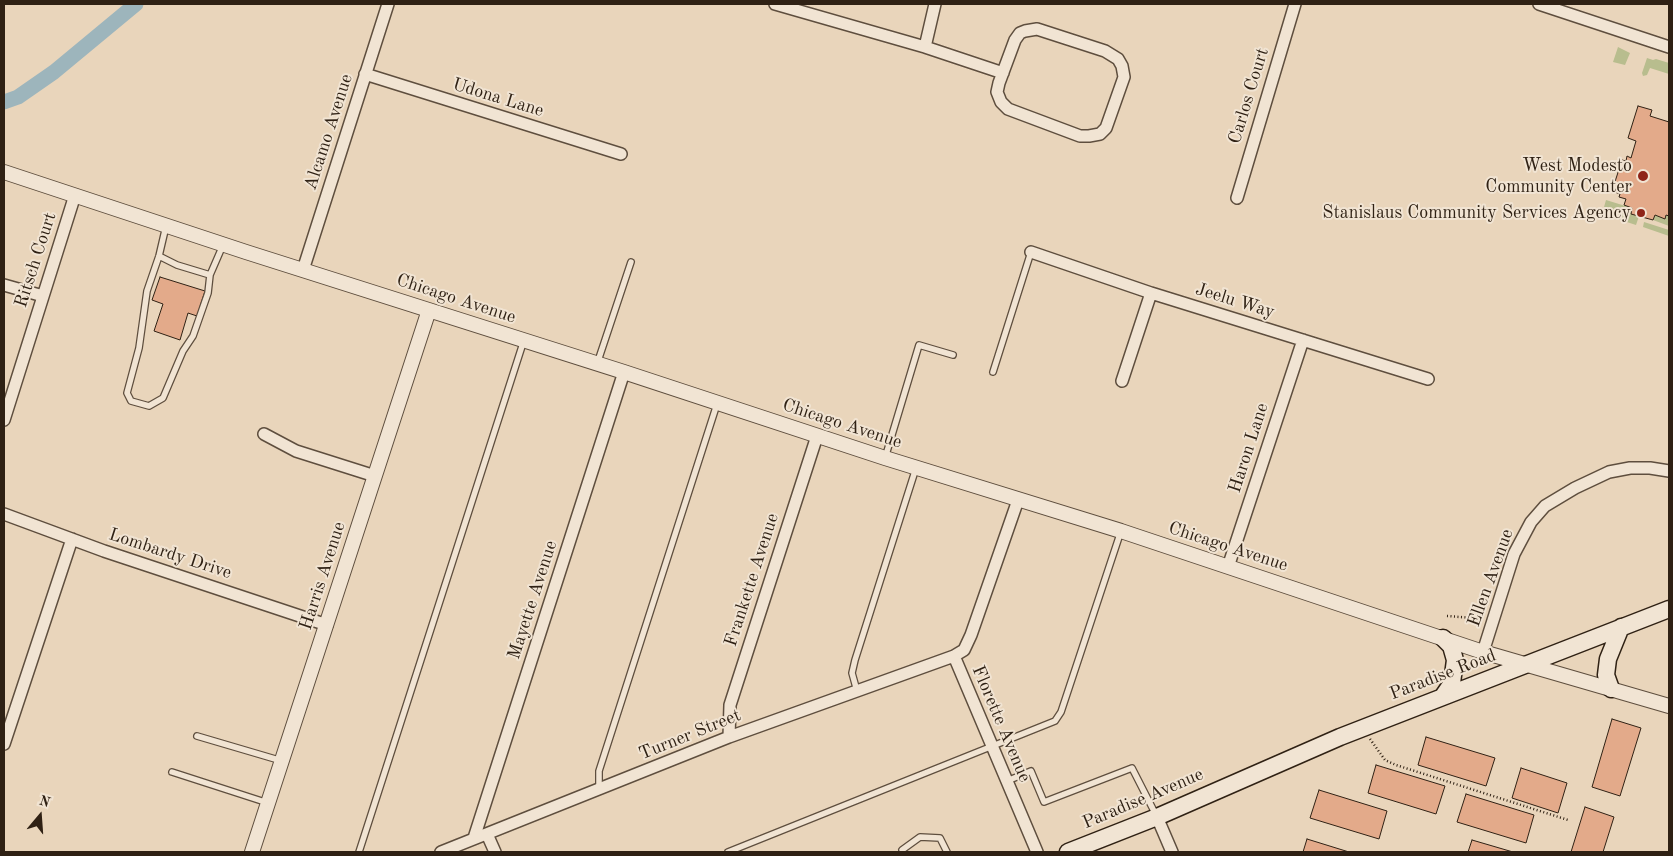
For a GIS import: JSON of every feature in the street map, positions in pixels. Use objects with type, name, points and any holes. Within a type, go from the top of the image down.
[{"type":"main road","name":"Paradise Road","points":[[1234,782],[1362,728],[1669,609]]},
{"type":"main road","points":[[1611,689],[1606,675],[1608,659],[1621,627]]},
{"type":"main road","points":[[1443,638],[1451,646],[1455,660],[1452,683],[1443,696]]},
{"type":"main road","name":"Paradise Avenue","points":[[1068,852],[1157,817],[1234,782]]},
{"type":"street","name":"Alcamo Avenue","points":[[303,270],[388,4]]},
{"type":"street","points":[[775,4],[925,47],[1002,73]]},
{"type":"street","points":[[925,47],[935,4]]},
{"type":"street","name":"Carlos Court","points":[[1237,198],[1295,4]]},
{"type":"street","points":[[1545,5],[1669,47]]},
{"type":"street","points":[[1037,30],[1114,55],[1122,66],[1124,76],[1106,128],[1100,134],[1080,136],[1008,109],[1001,102],[998,92],[1002,73],[1015,40],[1020,33],[1037,30]]},
{"type":"street","name":"Udona Lane","points":[[365,74],[621,154]]},
{"type":"street","name":"Chicago Avenue","points":[[4,172],[223,245],[624,372],[916,468],[1120,531],[1483,652],[1669,706]]},
{"type":"street","name":"Ritsch Court","points":[[4,420],[7,400],[75,195]]},
{"type":"street","name":"Jeelu Way","points":[[1031,252],[1151,293],[1428,380]]},
{"type":"street","points":[[4,285],[43,296]]},
{"type":"street","points":[[1122,381],[1151,293]]},
{"type":"street","name":"Harris Avenue","points":[[252,852],[429,310]]},
{"type":"street","name":"Haron Lane","points":[[1228,567],[1303,340]]},
{"type":"street","name":"Mayette Avenue","points":[[474,838],[624,372]]},
{"type":"street","points":[[264,434],[296,451],[375,476]]},
{"type":"street","name":"Frankette Avenue","points":[[729,737],[730,706],[817,436]]},
{"type":"street","name":"Ellen Avenue","points":[[1483,652],[1514,554],[1531,522],[1545,506],[1575,488],[1609,472],[1630,468],[1650,468],[1669,471]]},
{"type":"street","name":"Florette Avenue","points":[[1018,500],[971,635],[964,650],[954,656],[1037,852]]},
{"type":"street","name":"Lombardy Drive","points":[[4,514],[72,540],[327,625]]},
{"type":"street","points":[[4,744],[72,540]]},
{"type":"street","name":"Turner Street","points":[[441,852],[729,737],[954,656]]},
{"type":"street","points":[[1157,817],[1172,852]]},
{"type":"street","points":[[487,834],[495,852]]},
{"type":"lane","points":[[166,226],[159,256],[146,292],[140,348],[127,393],[131,401],[149,406],[163,398],[182,351],[193,336],[208,293],[210,275],[223,245]]},
{"type":"lane","points":[[993,372],[1031,252]]},
{"type":"lane","points":[[159,256],[177,265],[210,275]]},
{"type":"lane","points":[[597,364],[631,262]]},
{"type":"lane","points":[[359,852],[524,340]]},
{"type":"lane","points":[[885,458],[919,345],[953,355]]},
{"type":"lane","points":[[599,790],[599,771],[717,403]]},
{"type":"lane","points":[[857,691],[852,673],[855,660],[916,468]]},
{"type":"lane","points":[[728,852],[1055,721],[1060,712],[1120,531]]},
{"type":"lane","points":[[197,736],[282,761]]},
{"type":"lane","points":[[1007,781],[1031,770],[1044,802],[1132,768],[1157,817]]},
{"type":"lane","points":[[172,772],[268,803]]},
{"type":"lane","points":[[903,852],[902,850],[920,838],[940,838],[946,852]]},
{"type":"path","points":[[1362,728],[1385,760],[1396,765],[1568,820]]},
{"type":"green space","points":[[1618,47],[1630,53],[1625,65],[1613,62]]},
{"type":"green space","points":[[1647,58],[1669,63],[1669,74],[1650,68],[1647,75],[1643,76],[1642,73]]},
{"type":"green space","points":[[1606,200],[1632,208],[1631,214],[1639,216],[1636,225],[1602,214]]},
{"type":"green space","points":[[1655,215],[1665,218],[1666,215],[1669,216],[1669,226],[1653,220]]},
{"type":"green space","points":[[1644,222],[1669,230],[1669,236],[1643,227]]},
{"type":"building","name":"West Modesto Community Center","points":[[1638,106],[1652,110],[1650,116],[1669,122],[1669,216],[1666,215],[1665,219],[1655,215],[1653,220],[1631,214],[1632,208],[1624,205],[1626,199],[1619,197],[1620,194],[1612,191],[1622,160],[1626,161],[1627,156],[1631,158],[1636,141],[1628,138]]},
{"type":"building","points":[[160,277],[205,291],[197,316],[188,313],[180,340],[154,331],[163,304],[152,300]]},
{"type":"building","points":[[1612,719],[1641,728],[1620,796],[1592,787]]},
{"type":"building","points":[[1426,737],[1495,758],[1486,786],[1418,765]]},
{"type":"building","points":[[1376,765],[1445,786],[1436,814],[1368,793]]},
{"type":"building","points":[[1521,768],[1567,783],[1558,813],[1512,798]]},
{"type":"building","points":[[1319,790],[1387,811],[1379,839],[1310,818]]},
{"type":"building","points":[[1466,794],[1534,815],[1526,843],[1457,822]]},
{"type":"building","points":[[1585,807],[1614,817],[1603,852],[1571,852]]},
{"type":"building","points":[[1307,839],[1349,852],[1303,852]]},
{"type":"building","points":[[1472,840],[1513,852],[1468,852]]},
{"type":"waterway","points":[[4,102],[18,97],[54,72],[136,4]]},
{"type":"place","name":"West Modesto Community Center","points":[[1643,176]]},
{"type":"place","name":"Stanislaus Community Services Agency","points":[[1641,213]]}]
